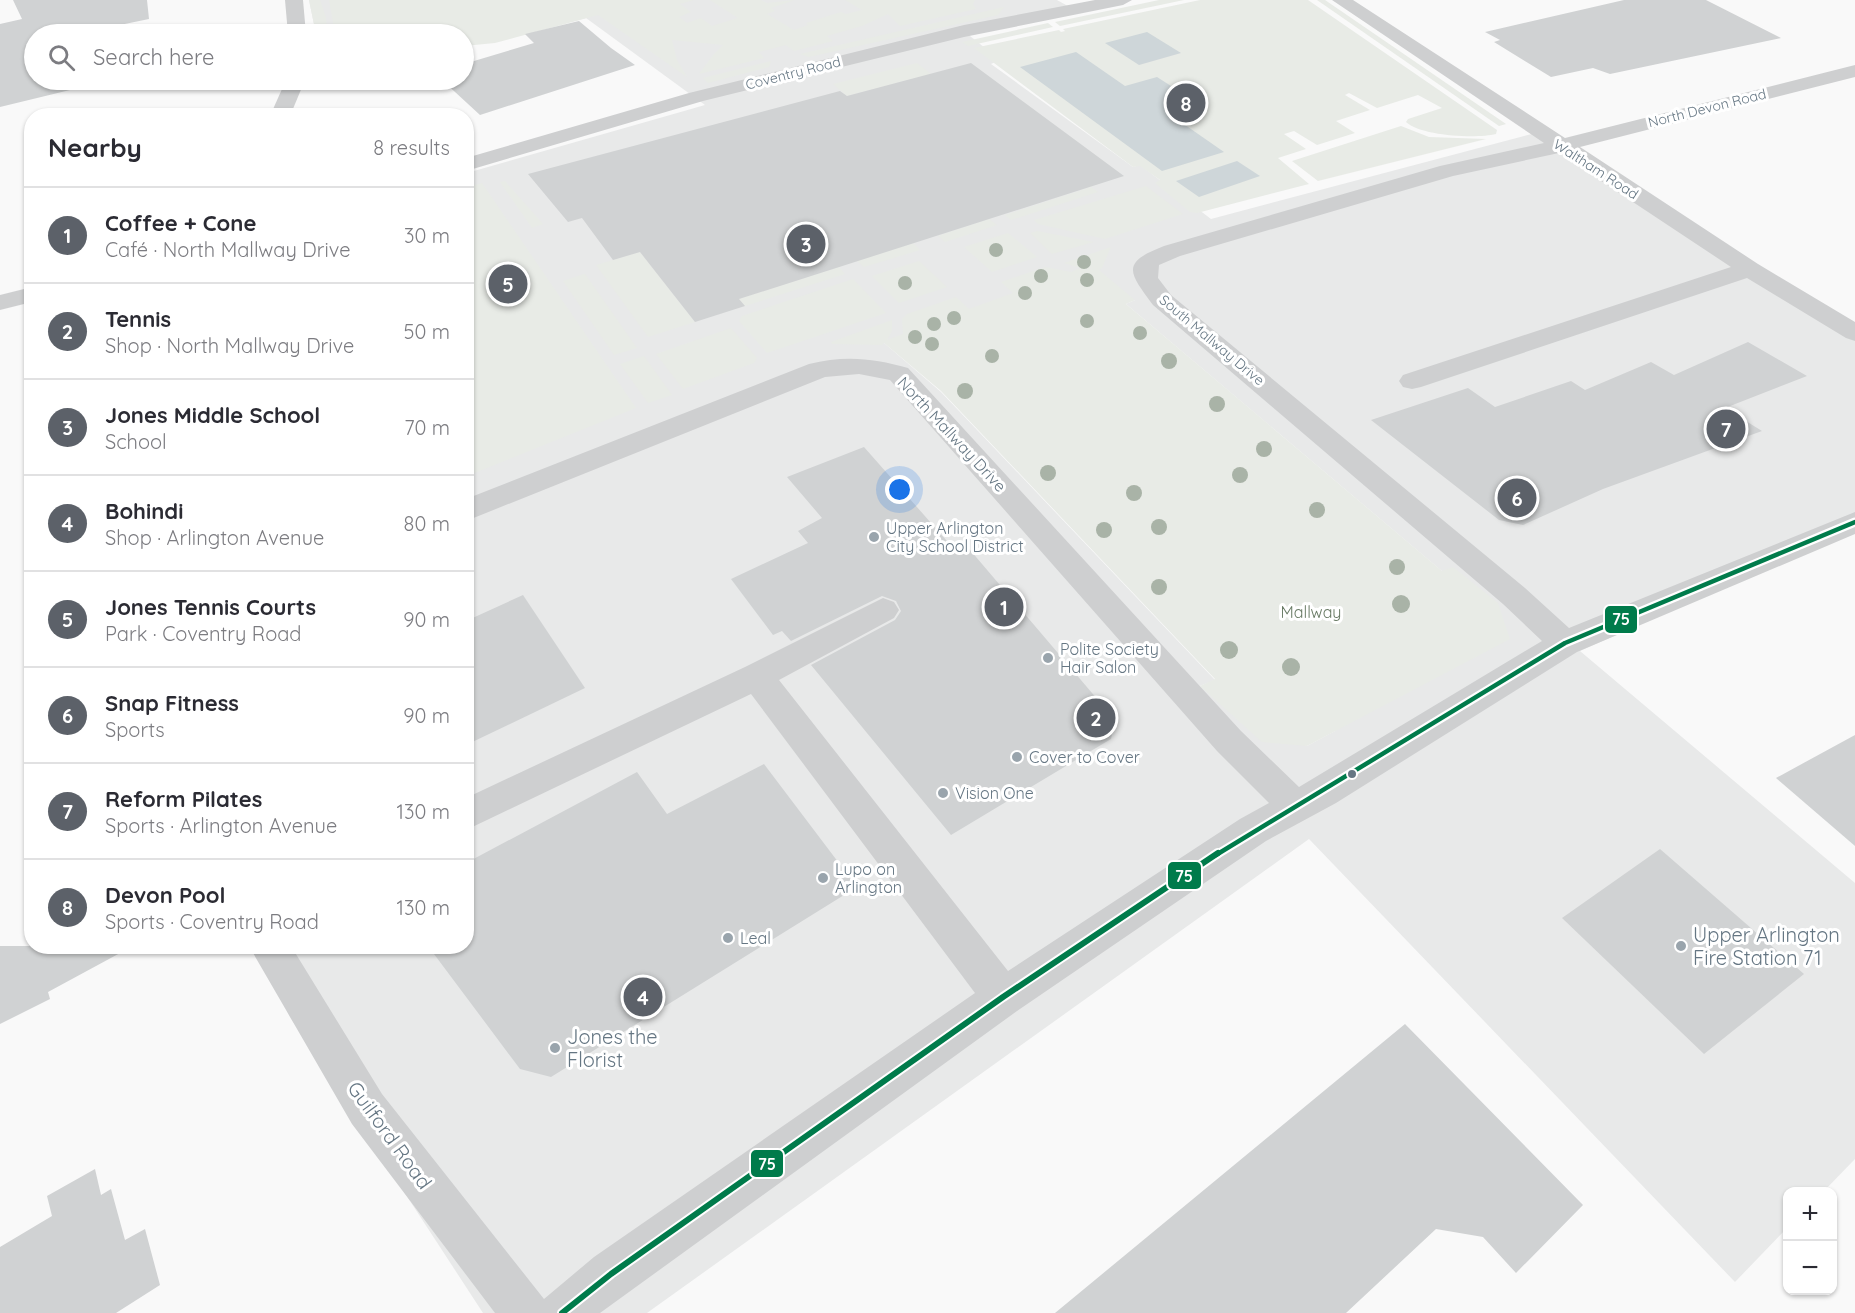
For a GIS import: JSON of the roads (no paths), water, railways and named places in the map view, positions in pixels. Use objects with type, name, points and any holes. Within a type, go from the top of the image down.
[{"type":"street","points":[[294,0],[296,24]]},
{"type":"street","name":"Coventry Road","points":[[474,163],[696,97],[964,31],[1123,0]]},
{"type":"street","name":"Waltham Road","points":[[1341,0],[1560,146],[1750,269],[1855,333]]},
{"type":"street","points":[[1009,5],[1027,19]]},
{"type":"street","name":"North Devon Road","points":[[1560,146],[1855,71]]},
{"type":"street","points":[[283,108],[291,90]]},
{"type":"street","name":"South Mallway Drive","points":[[1560,146],[1449,171],[1172,251],[1147,261],[1146,278],[1162,300],[1460,550],[1565,643]]},
{"type":"street","points":[[1412,381],[1750,269]]},
{"type":"street","points":[[0,303],[24,296]]},
{"type":"street","name":"North Mallway Drive","points":[[474,508],[818,370],[849,364],[876,367],[899,374],[1229,741],[1294,806]]},
{"type":"street","points":[[562,1313],[611,1274],[1003,997],[1253,830],[1323,792],[1565,643],[1855,522]]},
{"type":"street","points":[[474,811],[757,676],[883,610]]},
{"type":"street","points":[[757,676],[1003,997]]},
{"type":"street","name":"Guilford Road","points":[[274,954],[367,1109],[525,1313]]},
{"type":"place","name":"Devon Pool","points":[[1186,103]]},
{"type":"place","name":"Jones Middle School","points":[[806,244]]},
{"type":"place","name":"Jones Tennis Courts","points":[[508,284]]},
{"type":"place","name":"Reform Pilates","points":[[1726,429]]},
{"type":"place","name":"Snap Fitness","points":[[1517,498]]},
{"type":"place","name":"Upper Arlington City School District","points":[[874,537]]},
{"type":"place","name":"Coffee + Cone","points":[[1004,607]]},
{"type":"place","name":"Polite Society Hair Salon","points":[[1048,658]]},
{"type":"place","name":"Tennis","points":[[1096,718]]},
{"type":"place","name":"Cover to Cover","points":[[1017,757]]},
{"type":"place","name":"Vision One","points":[[943,793]]},
{"type":"place","name":"Lupo on Arlington","points":[[823,878]]},
{"type":"place","name":"Leal","points":[[728,938]]},
{"type":"place","name":"Upper Arlington Fire Station 71","points":[[1681,946]]},
{"type":"place","name":"Bohindi","points":[[643,997]]},
{"type":"place","name":"Jones the Florist","points":[[555,1048]]},
{"type":"park label","name":"Mallway","points":[[1311,612]]}]
